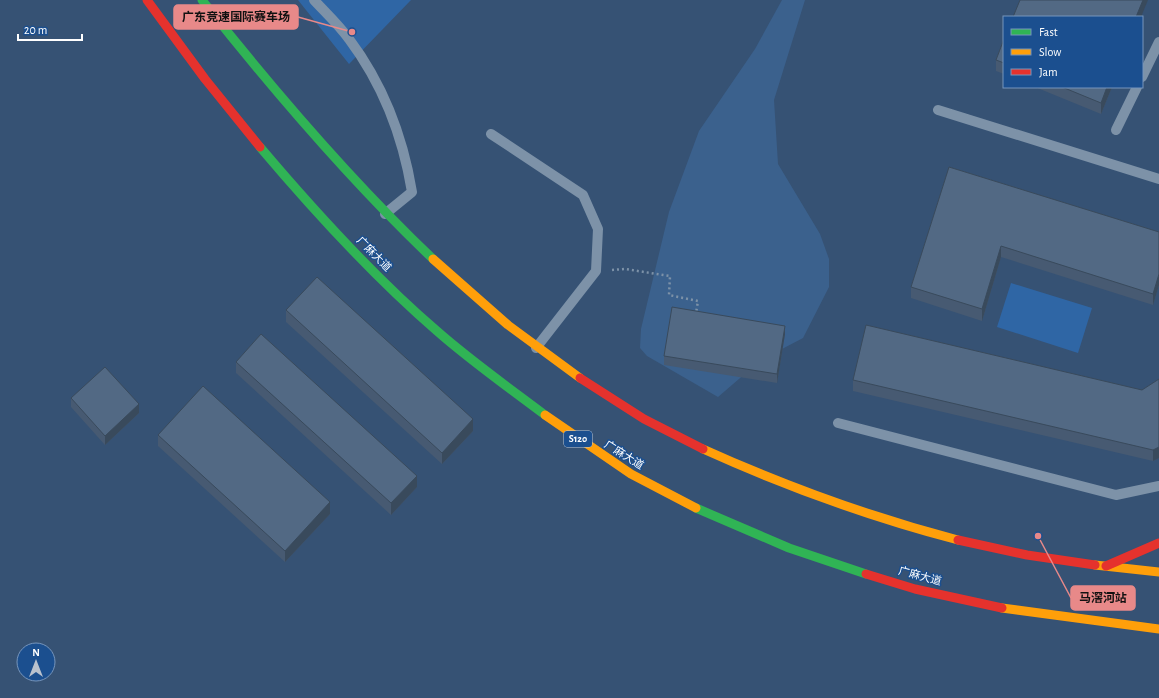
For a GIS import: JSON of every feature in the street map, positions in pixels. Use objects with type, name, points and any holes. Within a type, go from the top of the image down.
[{"type":"main road","name":"广麻大道","points":[[147,0],[200,75],[245,131],[345,242],[392,289],[456,346],[552,421],[614,463],[667,494],[730,524],[795,550],[863,572],[929,592],[998,608],[1159,629]]},
{"type":"main road","points":[[202,0],[254,67],[357,185],[385,214],[468,292],[536,348],[632,413],[710,452],[792,487],[866,514],[942,536],[1026,555],[1159,572]]},
{"type":"main road","points":[[1106,566],[1159,543]]},
{"type":"lane","points":[[314,0],[349,38],[371,74],[385,100],[407,162],[412,192],[385,214]]},
{"type":"lane","points":[[1143,75],[1159,42]]},
{"type":"lane","points":[[1116,130],[1137,88]]},
{"type":"lane","points":[[938,110],[1159,179]]},
{"type":"lane","points":[[491,134],[583,195],[598,229],[596,271],[536,348]]},
{"type":"lane","points":[[838,422],[1116,495],[1159,486]]},
{"type":"path","points":[[625,269],[670,276],[669,295],[698,301],[695,320]]},
{"type":"shaded area","points":[[298,0],[411,0],[349,64]]},
{"type":"shaded area","points":[[782,0],[805,0],[774,100],[778,164],[820,234],[829,259],[829,287],[803,338],[761,360],[718,397],[647,356],[640,348],[641,329],[669,212],[699,131],[755,49]]},
{"type":"shaded area","points":[[1011,283],[1092,308],[1078,353],[997,327]]},
{"type":"building","points":[[1020,0],[1143,0],[1136,16],[1013,16]]},
{"type":"building","points":[[1003,42],[1003,63],[996,60]]},
{"type":"building","points":[[1064,88],[1107,88],[1101,103]]},
{"type":"building","points":[[949,167],[1159,232],[1159,274],[1153,294],[1001,246],[982,309],[911,287]]},
{"type":"building","points":[[317,277],[473,419],[442,453],[286,310]]},
{"type":"building","points":[[672,307],[785,326],[777,374],[664,356]]},
{"type":"building","points":[[866,325],[1142,390],[1159,379],[1159,447],[1153,450],[853,380]]},
{"type":"building","points":[[261,334],[417,476],[391,503],[236,362]]},
{"type":"building","points":[[105,367],[139,404],[105,436],[71,398]]},
{"type":"building","points":[[203,386],[330,502],[285,551],[158,435]]},
{"type":"traffic: fast","points":[[202,0],[313,134],[372,198],[433,259]]},
{"type":"traffic: fast","points":[[260,147],[345,243],[413,310],[463,353],[545,415]]},
{"type":"traffic: fast","points":[[696,508],[789,548],[866,574]]},
{"type":"traffic: slow","points":[[433,259],[508,325],[580,378]]},
{"type":"traffic: slow","points":[[545,415],[631,474],[696,508]]},
{"type":"traffic: slow","points":[[703,449],[765,476],[828,500],[958,540]]},
{"type":"traffic: slow","points":[[1095,565],[1159,572]]},
{"type":"traffic: slow","points":[[1002,608],[1159,629]]},
{"type":"traffic: jam","points":[[147,0],[205,79],[260,147]]},
{"type":"traffic: jam","points":[[580,378],[644,419],[703,449]]},
{"type":"traffic: jam","points":[[958,540],[1027,555],[1095,565]]},
{"type":"traffic: jam","points":[[1106,566],[1159,543]]},
{"type":"traffic: jam","points":[[866,574],[915,589],[1002,608]]},
{"type":"place","name":"广东竞速国际赛车场","points":[[352,32]]},
{"type":"place","name":"马滘河站","points":[[1038,536]]}]
